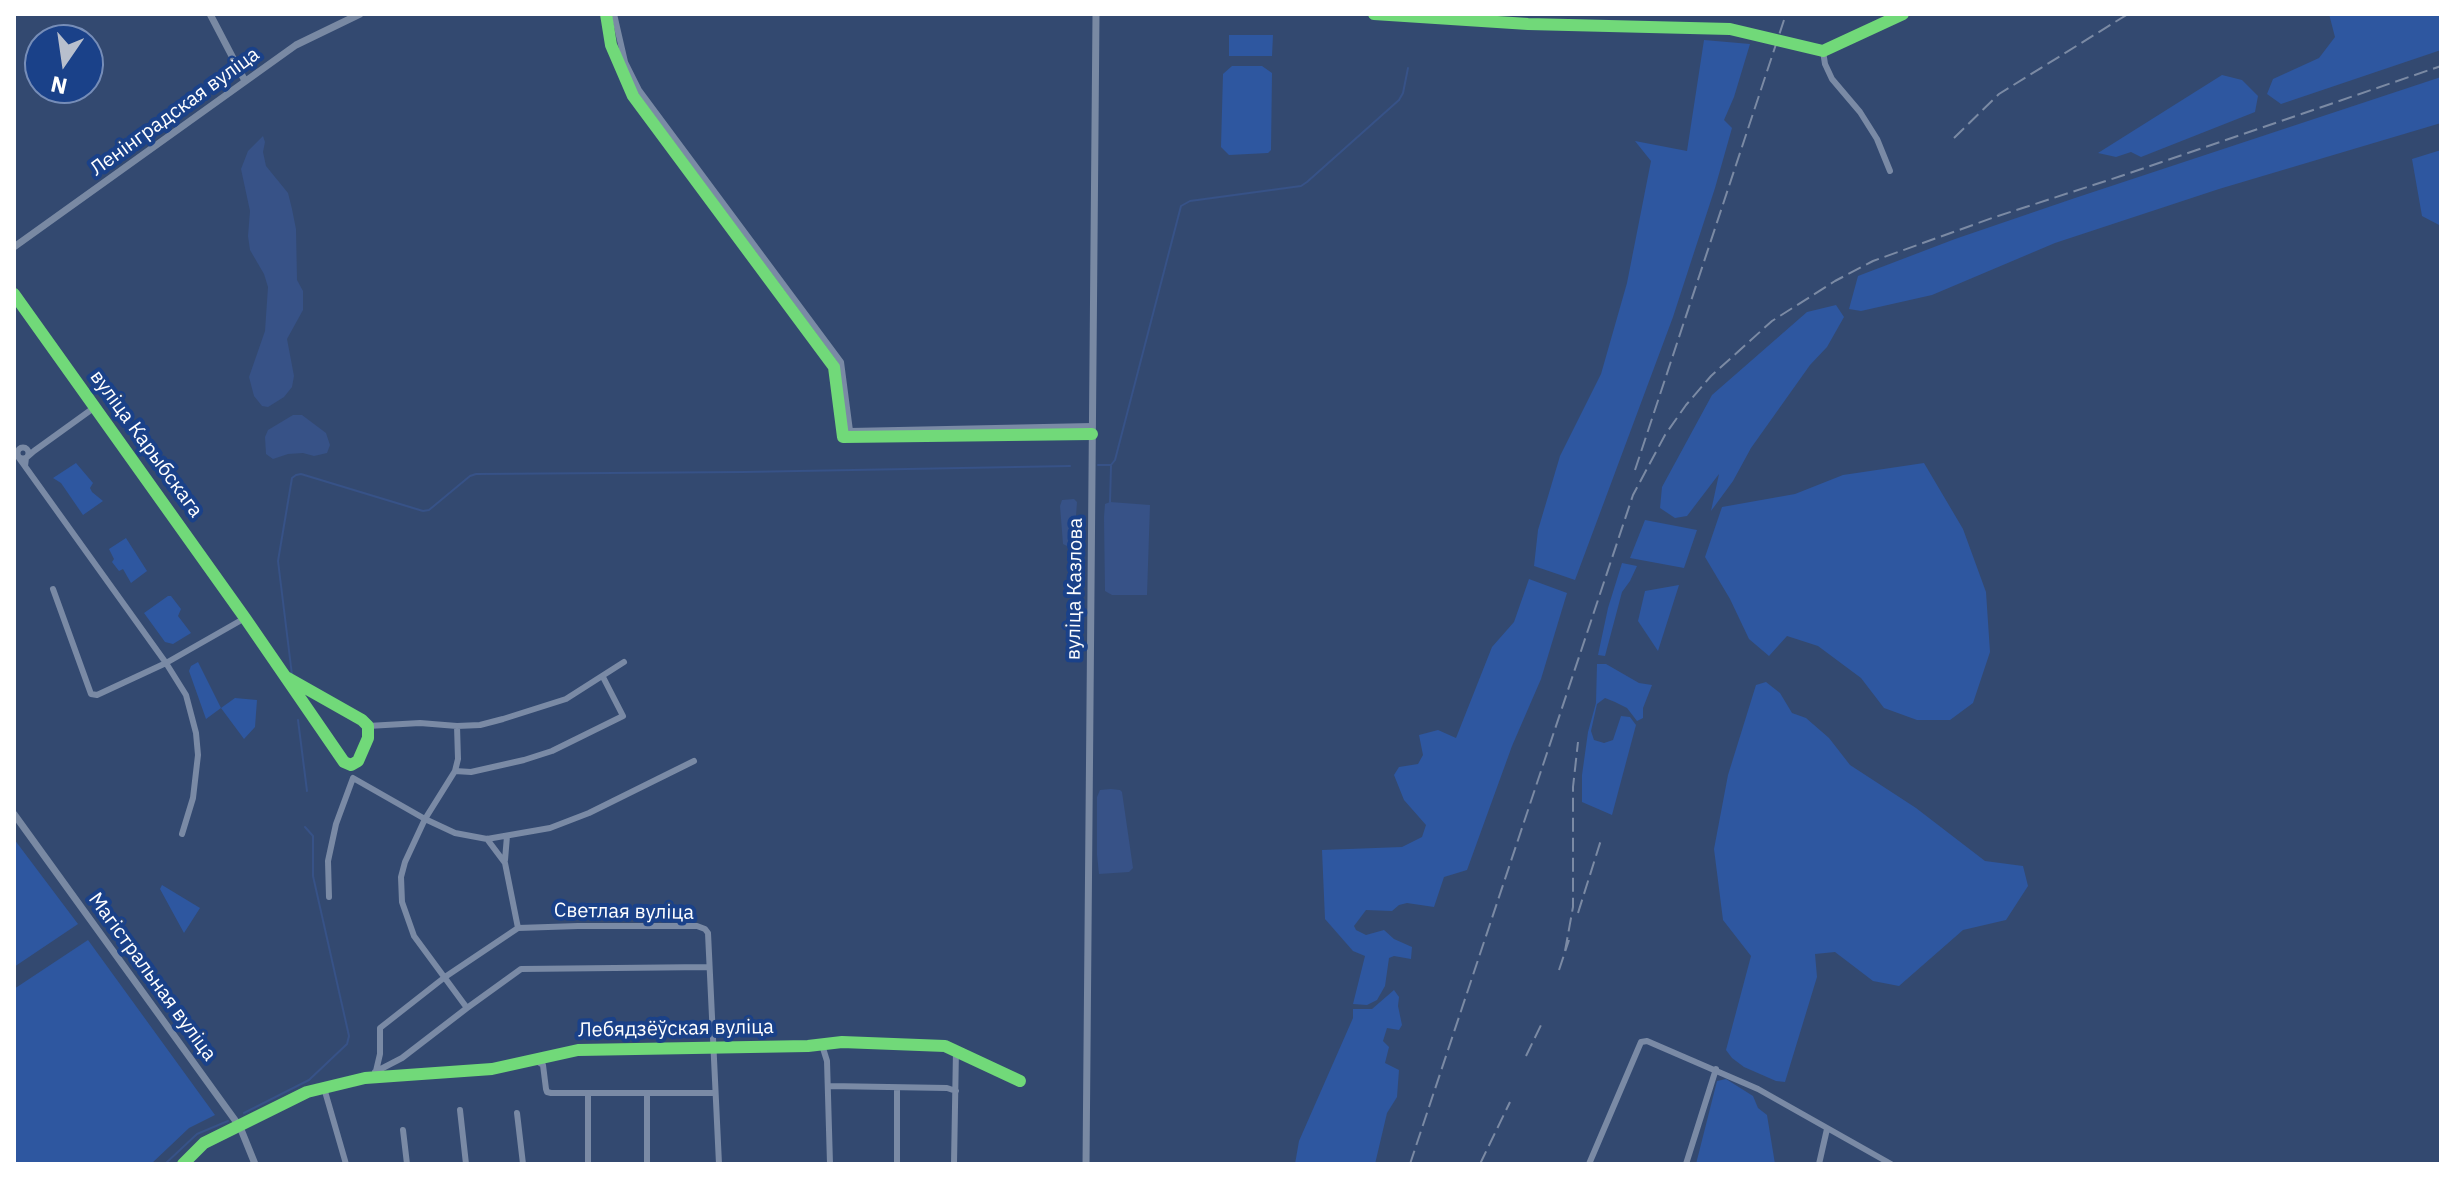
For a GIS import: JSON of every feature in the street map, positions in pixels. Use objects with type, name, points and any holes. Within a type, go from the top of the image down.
[{"type":"main road","points":[[210,14],[245,81]]},
{"type":"main road","name":"Ленінградская вуліца","points":[[14,247],[296,45],[360,14]]},
{"type":"main road","name":"вуліца Казлова","points":[[1086,1164],[1096,14]]},
{"type":"main road","name":"Магістральная вуліца","points":[[14,814],[240,1127],[255,1164]]},
{"type":"street","points":[[606,14],[611,45],[633,96],[834,367],[843,437],[1092,430]]},
{"type":"street","points":[[614,14],[625,62],[639,90],[841,362],[850,431],[1092,430]]},
{"type":"street","points":[[1374,14],[1528,24],[1730,29],[1823,51],[1903,14]]},
{"type":"street","points":[[1823,51],[1828,72],[1877,139],[1890,171]]},
{"type":"street","name":"вуліца Карыбскага","points":[[14,294],[348,764],[353,778]]},
{"type":"street","points":[[20,456],[34,451],[95,407]]},
{"type":"street","points":[[34,451],[19,450],[20,456],[186,695],[197,740],[193,798],[182,834]]},
{"type":"street","points":[[53,589],[91,694],[97,695],[166,663],[245,618]]},
{"type":"street","points":[[368,726],[420,723],[480,725],[566,699],[624,662]]},
{"type":"street","points":[[286,677],[368,726],[368,738],[360,756],[353,764],[348,764]]},
{"type":"street","points":[[455,771],[471,772],[552,751],[623,716],[603,677]]},
{"type":"street","points":[[457,726],[458,759],[455,771],[425,819],[401,877],[402,902],[414,936],[467,1008]]},
{"type":"street","points":[[329,897],[328,861],[336,824],[353,778],[455,833],[487,839],[550,828],[589,813],[694,761]]},
{"type":"street","points":[[376,1071],[380,1054],[380,1028],[445,977],[518,928],[505,863],[507,836]]},
{"type":"street","points":[[487,839],[505,863]]},
{"type":"street","name":"Светлая вуліца","points":[[518,928],[697,926],[705,929],[708,933],[711,1048],[719,1164]]},
{"type":"street","points":[[365,1078],[389,1066],[521,969],[708,967]]},
{"type":"street","points":[[1589,1164],[1641,1042],[1647,1041],[1758,1089],[1891,1164]]},
{"type":"street","name":"Лебядзёўская вуліца","points":[[183,1164],[204,1143],[307,1092],[365,1078],[492,1069],[578,1050],[842,1042],[945,1046],[1020,1081]]},
{"type":"street","points":[[822,1045],[829,1086],[830,1164]]},
{"type":"street","points":[[954,1164],[956,1050]]},
{"type":"street","points":[[532,1059],[543,1065],[547,1092],[714,1093]]},
{"type":"street","points":[[389,1066],[392,1076]]},
{"type":"street","points":[[1686,1164],[1716,1069]]},
{"type":"street","points":[[829,1086],[947,1088],[956,1091]]},
{"type":"street","points":[[324,1088],[346,1164]]},
{"type":"street","points":[[897,1088],[897,1164]]},
{"type":"street","points":[[647,1093],[647,1164]]},
{"type":"street","points":[[588,1094],[588,1164]]},
{"type":"street","points":[[460,1110],[466,1164]]},
{"type":"street","points":[[517,1113],[523,1164]]},
{"type":"street","points":[[1819,1164],[1827,1129]]},
{"type":"street","points":[[403,1130],[407,1164]]},
{"type":"shaded area","points":[[2329,14],[2441,14],[2441,50],[2281,104],[2267,94],[2273,79],[2319,58],[2335,37]]},
{"type":"shaded area","points":[[1229,35],[1273,35],[1272,56],[1229,56]]},
{"type":"shaded area","points":[[1704,40],[1750,44],[1724,120],[1732,128],[1673,317],[1575,580],[1534,566],[1538,530],[1560,456],[1601,374],[1627,283],[1651,161],[1635,141],[1687,151]]},
{"type":"shaded area","points":[[1232,66],[1262,66],[1272,73],[1271,150],[1268,153],[1229,155],[1221,147],[1223,74]]},
{"type":"shaded area","points":[[2222,75],[2242,80],[2258,96],[2255,112],[2141,157],[2131,152],[2116,157],[2098,153]]},
{"type":"shaded area","points":[[2441,77],[2441,123],[2219,189],[2055,243],[1932,295],[1861,311],[1849,309],[1858,276],[2075,198]]},
{"type":"shaded area","points":[[263,136],[266,166],[288,193],[296,229],[297,280],[303,291],[303,310],[287,339],[294,376],[292,387],[284,397],[268,407],[262,406],[254,396],[249,377],[265,331],[268,287],[250,250],[250,211],[241,169],[248,151]]},
{"type":"shaded area","points":[[2441,150],[2441,226],[2422,216],[2412,159]]},
{"type":"shaded area","points":[[1836,305],[1844,317],[1827,347],[1810,365],[1751,448],[1733,481],[1711,511],[1719,474],[1687,516],[1675,518],[1660,508],[1662,487],[1712,395],[1807,312]]},
{"type":"shaded area","points":[[293,415],[302,415],[326,433],[330,445],[327,453],[314,456],[288,454],[273,459],[266,454],[265,437],[268,430]]},
{"type":"shaded area","points":[[76,463],[93,483],[90,488],[92,492],[103,501],[83,515],[61,483],[53,478]]},
{"type":"shaded area","points":[[1924,463],[1963,529],[1986,592],[1990,652],[1973,703],[1950,720],[1917,720],[1884,708],[1861,678],[1818,646],[1787,636],[1769,656],[1749,639],[1705,557],[1722,507],[1795,494],[1843,475]]},
{"type":"shaded area","points":[[1074,499],[1077,502],[1074,544],[1067,546],[1063,544],[1060,506],[1062,500]]},
{"type":"shaded area","points":[[1105,504],[1150,505],[1147,595],[1112,595],[1105,591],[1104,517]]},
{"type":"shaded area","points":[[1645,520],[1697,530],[1684,568],[1630,558]]},
{"type":"shaded area","points":[[126,538],[147,571],[131,583],[123,569],[119,571],[112,562],[114,559],[109,549]]},
{"type":"shaded area","points":[[1622,563],[1637,566],[1622,592],[1605,656],[1598,655],[1608,608]]},
{"type":"shaded area","points":[[1529,579],[1567,593],[1541,679],[1512,746],[1467,870],[1444,877],[1434,907],[1407,903],[1392,911],[1366,910],[1354,926],[1356,930],[1366,935],[1384,930],[1394,939],[1412,947],[1411,959],[1389,958],[1385,986],[1377,1000],[1367,1005],[1353,1004],[1365,956],[1353,951],[1325,919],[1322,850],[1402,847],[1422,837],[1426,825],[1404,800],[1394,775],[1399,767],[1418,764],[1423,755],[1419,735],[1438,730],[1456,738],[1492,647],[1514,622]]},
{"type":"shaded area","points":[[1679,585],[1658,651],[1638,621],[1645,591]]},
{"type":"shaded area","points":[[168,596],[181,609],[178,616],[191,633],[173,644],[165,642],[144,613]]},
{"type":"shaded area","points":[[198,662],[221,708],[206,719],[189,671]]},
{"type":"shaded area","points":[[1597,664],[1606,664],[1639,683],[1652,685],[1643,708],[1643,718],[1637,721],[1627,708],[1615,702],[1605,698],[1597,704],[1591,731],[1594,740],[1604,743],[1613,740],[1621,716],[1630,717],[1636,725],[1612,815],[1582,802],[1588,732],[1596,703]]},
{"type":"shaded area","points":[[1766,682],[1780,693],[1792,713],[1806,718],[1829,738],[1850,765],[1916,808],[1985,861],[2023,866],[2028,886],[2006,920],[1963,930],[1899,986],[1873,981],[1835,952],[1815,954],[1817,977],[1785,1082],[1744,1067],[1726,1050],[1751,956],[1723,920],[1714,849],[1728,775],[1756,685]]},
{"type":"shaded area","points":[[235,698],[257,700],[255,727],[244,739],[221,708]]},
{"type":"shaded area","points":[[1100,790],[1122,792],[1133,868],[1129,872],[1099,874],[1097,797]]},
{"type":"shaded area","points":[[14,839],[78,924],[14,967]]},
{"type":"shaded area","points":[[162,885],[200,908],[184,933],[160,889]]},
{"type":"shaded area","points":[[88,940],[215,1115],[189,1128],[151,1164],[14,1164],[14,989]]},
{"type":"shaded area","points":[[1394,990],[1399,997],[1402,1025],[1399,1030],[1387,1028],[1383,1041],[1389,1047],[1385,1063],[1399,1070],[1397,1097],[1387,1113],[1375,1164],[1295,1164],[1299,1141],[1353,1018],[1353,1009],[1372,1009]]},
{"type":"shaded area","points":[[1726,1079],[1753,1096],[1758,1108],[1767,1115],[1775,1164],[1696,1164],[1717,1081]]},
{"type":"waterway","points":[[1098,465],[1111,465],[1115,460],[1181,206],[1190,201],[1301,186],[1399,100],[1408,68]]},
{"type":"waterway","points":[[292,675],[278,561],[292,478],[296,475],[423,511],[429,510],[476,474],[1070,466]]},
{"type":"waterway","points":[[1110,502],[1111,466]]},
{"type":"waterway","points":[[298,720],[307,791]]},
{"type":"waterway","points":[[244,1113],[309,1080],[347,1044],[349,1036],[313,876],[313,836],[305,827]]},
{"type":"waterway","points":[[165,1164],[197,1134],[228,1121]]},
{"type":"railway","points":[[1635,470],[1786,14]]},
{"type":"railway","points":[[1954,138],[1999,94],[2128,14]]},
{"type":"railway","points":[[1410,1164],[1633,495],[1665,435],[1711,376],[1772,321],[1873,261],[2441,66]]},
{"type":"railway","points":[[1565,951],[1573,907],[1573,787],[1578,742]]},
{"type":"railway","points":[[1578,913],[1601,840]]},
{"type":"railway","points":[[1559,970],[1569,940]]},
{"type":"railway","points":[[1526,1056],[1543,1021]]},
{"type":"railway","points":[[1480,1164],[1510,1102]]},
{"type":"cycle path","points":[[606,14],[611,45],[633,96],[834,367],[843,437],[1092,434]]},
{"type":"cycle path","points":[[1374,14],[1528,24],[1730,29],[1823,51],[1903,14]]},
{"type":"cycle path","points":[[14,294],[344,762],[351,765],[358,761],[368,738],[368,726],[286,677]]},
{"type":"cycle path","points":[[183,1164],[204,1143],[307,1092],[365,1078],[492,1069],[578,1050],[808,1046],[842,1042],[945,1046],[1020,1081]]}]
